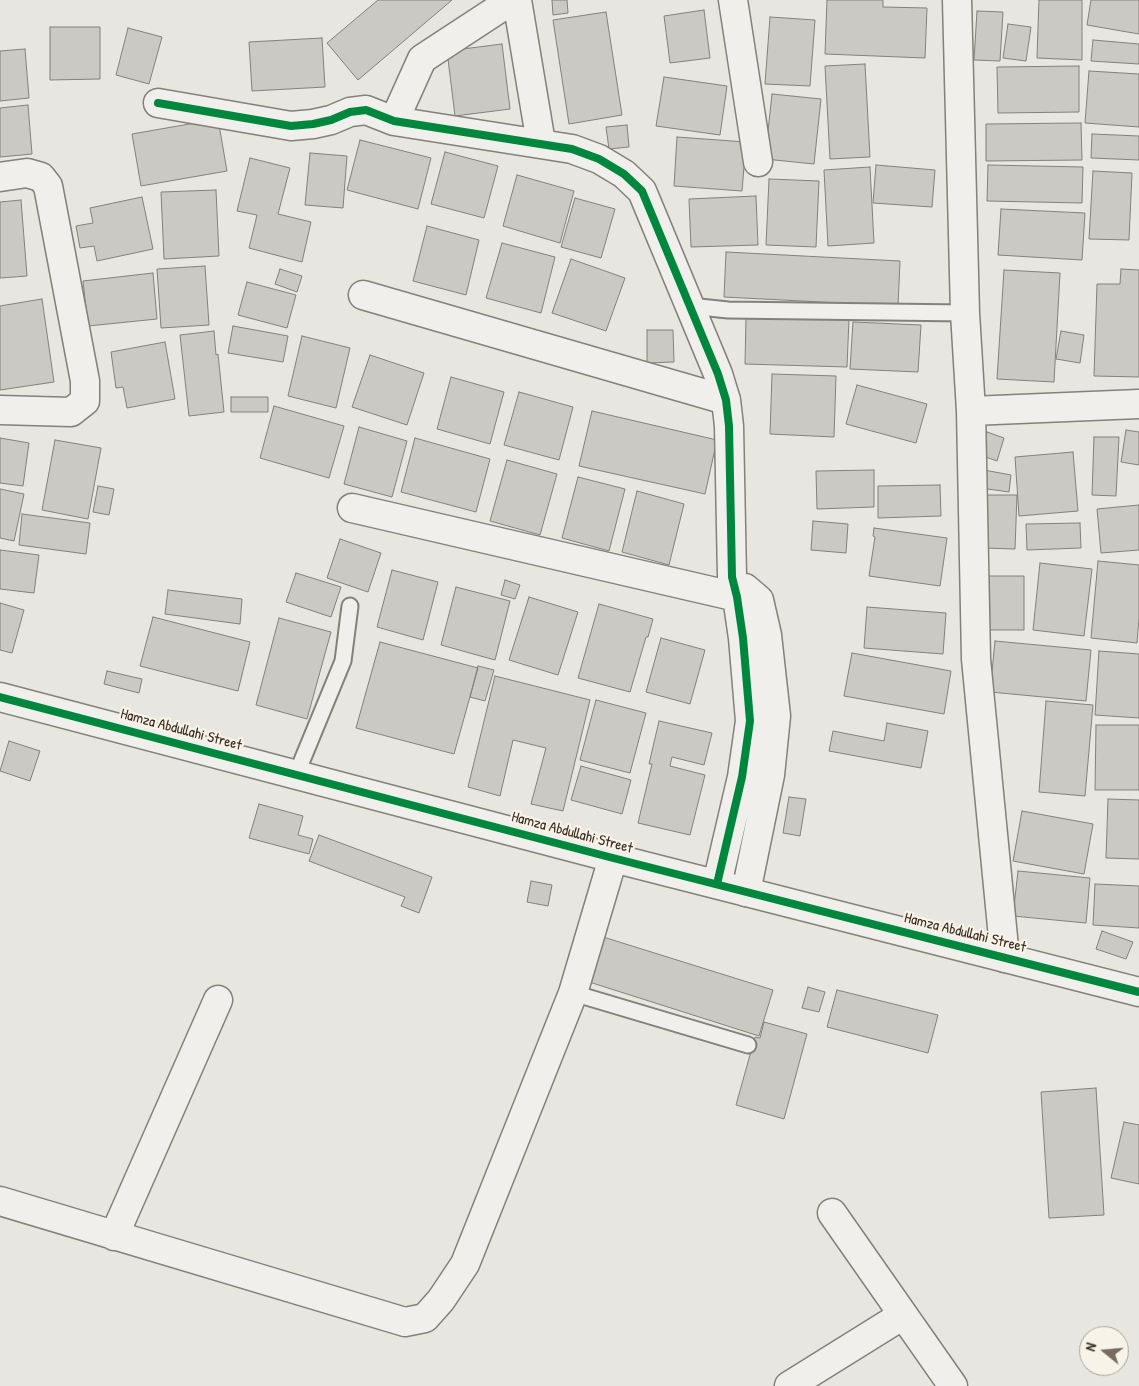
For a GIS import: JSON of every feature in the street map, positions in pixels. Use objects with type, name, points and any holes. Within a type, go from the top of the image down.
[{"type":"street","points":[[394,121],[422,59],[512,0]]},
{"type":"street","points":[[516,0],[541,143]]},
{"type":"street","points":[[733,0],[758,162]]},
{"type":"street","points":[[957,0],[965,313],[971,411],[976,660],[1005,958]]},
{"type":"street","points":[[158,103],[291,126],[313,124],[331,120],[350,112],[366,110],[394,121],[572,149],[599,159],[624,174],[642,191],[718,374],[726,400],[729,426],[743,592],[743,638],[750,721],[742,777],[717,884]]},
{"type":"street","points":[[0,177],[27,173],[41,178],[48,186],[85,381],[85,401],[71,412],[0,410]]},
{"type":"street","points":[[363,295],[726,400]]},
{"type":"street","points":[[971,411],[1139,404]]},
{"type":"street","points":[[352,508],[743,592],[767,635],[776,716],[770,775],[746,892]]},
{"type":"street","name":"Hamza Abdullahi Street","points":[[0,697],[613,858],[1139,992]]},
{"type":"street","points":[[0,1201],[406,1322],[425,1318],[441,1300],[464,1264],[574,993],[613,858]]},
{"type":"street","points":[[114,1236],[218,1000]]},
{"type":"street","points":[[832,1213],[953,1386]]},
{"type":"street","points":[[789,1386],[903,1315]]},
{"type":"lane","points":[[690,306],[728,310],[965,313]]},
{"type":"lane","points":[[296,774],[343,661],[350,606]]},
{"type":"lane","points":[[574,993],[748,1045]]},
{"type":"building","points":[[378,0],[452,0],[358,80],[327,43]]},
{"type":"building","points":[[552,0],[567,0],[568,13],[553,15]]},
{"type":"building","points":[[827,0],[883,0],[883,7],[927,8],[925,58],[825,54]]},
{"type":"building","points":[[1039,0],[1082,0],[1082,60],[1037,58]]},
{"type":"building","points":[[1091,0],[1139,0],[1139,34],[1087,25]]},
{"type":"building","points":[[704,10],[710,58],[670,63],[664,16]]},
{"type":"building","points":[[977,11],[1003,12],[1000,61],[974,60]]},
{"type":"building","points":[[606,12],[622,115],[569,124],[553,20]]},
{"type":"building","points":[[770,17],[815,20],[810,86],[765,84]]},
{"type":"building","points":[[1008,24],[1031,27],[1026,61],[1003,58]]},
{"type":"building","points":[[50,27],[100,27],[100,79],[50,80]]},
{"type":"building","points":[[128,28],[162,37],[149,84],[116,75]]},
{"type":"building","points":[[322,38],[325,87],[252,91],[249,42]]},
{"type":"building","points":[[1093,40],[1139,44],[1139,64],[1091,61]]},
{"type":"building","points":[[502,44],[510,109],[455,116],[447,51]]},
{"type":"building","points":[[25,49],[29,98],[0,101],[0,51]]},
{"type":"building","points":[[865,64],[870,157],[830,159],[825,66]]},
{"type":"building","points":[[1079,66],[1079,112],[998,113],[997,67]]},
{"type":"building","points":[[1089,71],[1139,74],[1139,127],[1085,123]]},
{"type":"building","points":[[664,77],[727,86],[720,135],[656,126]]},
{"type":"building","points":[[772,94],[821,99],[814,164],[765,159]]},
{"type":"building","points":[[28,105],[32,154],[0,157],[0,108]]},
{"type":"building","points":[[218,119],[227,171],[141,186],[132,134]]},
{"type":"building","points":[[1081,123],[1082,160],[986,161],[986,124]]},
{"type":"building","points":[[627,125],[629,147],[609,149],[606,127]]},
{"type":"building","points":[[1092,134],[1139,136],[1139,160],[1091,158]]},
{"type":"building","points":[[677,137],[746,142],[742,191],[674,186]]},
{"type":"building","points":[[360,140],[431,158],[418,209],[347,190]]},
{"type":"building","points":[[445,152],[498,166],[484,218],[431,204]]},
{"type":"building","points":[[310,153],[347,156],[343,208],[305,205]]},
{"type":"building","points":[[250,158],[290,168],[278,214],[311,222],[302,262],[249,248],[257,215],[237,211]]},
{"type":"building","points":[[876,165],[935,170],[932,207],[873,203]]},
{"type":"building","points":[[988,165],[1083,167],[1082,203],[987,201]]},
{"type":"building","points":[[870,167],[874,243],[828,246],[824,170]]},
{"type":"building","points":[[1093,171],[1132,173],[1129,240],[1089,239]]},
{"type":"building","points":[[517,175],[574,191],[560,243],[503,226]]},
{"type":"building","points":[[769,179],[819,181],[816,247],[766,245]]},
{"type":"building","points":[[216,190],[219,256],[164,259],[161,192]]},
{"type":"building","points":[[756,196],[758,245],[691,247],[689,199]]},
{"type":"building","points":[[142,197],[153,249],[97,261],[94,246],[80,248],[76,226],[93,223],[90,208]]},
{"type":"building","points":[[575,198],[615,209],[601,258],[561,247]]},
{"type":"building","points":[[21,200],[27,276],[0,278],[0,202]]},
{"type":"building","points":[[1001,209],[1085,213],[1082,260],[998,255]]},
{"type":"building","points":[[427,226],[479,240],[466,295],[413,281]]},
{"type":"building","points":[[502,243],[555,257],[541,313],[486,298]]},
{"type":"building","points":[[726,252],[900,261],[898,306],[724,297]]},
{"type":"building","points":[[571,259],[625,278],[606,331],[552,313]]},
{"type":"building","points":[[205,266],[209,325],[161,328],[157,269]]},
{"type":"building","points":[[280,269],[302,276],[297,292],[275,284]]},
{"type":"building","points":[[1121,269],[1139,270],[1139,377],[1094,376],[1097,284],[1120,284]]},
{"type":"building","points":[[1004,270],[1060,273],[1054,382],[997,379]]},
{"type":"building","points":[[153,273],[157,319],[88,326],[83,281]]},
{"type":"building","points":[[247,282],[296,295],[287,328],[238,315]]},
{"type":"building","points":[[42,299],[54,382],[0,390],[0,306]]},
{"type":"building","points":[[746,317],[849,319],[847,367],[745,364]]},
{"type":"building","points":[[853,322],[921,325],[918,372],[850,369]]},
{"type":"building","points":[[233,326],[288,336],[283,362],[228,353]]},
{"type":"building","points":[[647,330],[673,330],[674,362],[647,363]]},
{"type":"building","points":[[214,331],[224,412],[189,416],[180,335]]},
{"type":"building","points":[[1061,331],[1084,335],[1080,363],[1056,359]]},
{"type":"building","points":[[302,336],[350,348],[336,408],[288,396]]},
{"type":"building","points":[[165,342],[175,399],[127,408],[123,387],[116,388],[111,352]]},
{"type":"building","points":[[370,355],[424,373],[407,425],[352,407]]},
{"type":"building","points":[[772,374],[836,376],[834,437],[770,434]]},
{"type":"building","points":[[451,377],[504,392],[490,444],[437,429]]},
{"type":"building","points":[[857,385],[927,404],[916,443],[846,424]]},
{"type":"building","points":[[519,392],[573,407],[559,460],[504,445]]},
{"type":"building","points":[[231,397],[268,397],[268,412],[231,412]]},
{"type":"building","points":[[274,406],[344,426],[329,478],[260,458]]},
{"type":"building","points":[[592,411],[717,440],[705,494],[579,466]]},
{"type":"building","points":[[359,427],[407,441],[392,497],[344,484]]},
{"type":"building","points":[[1126,430],[1139,432],[1139,465],[1121,462]]},
{"type":"building","points":[[987,432],[1004,438],[997,461],[980,455]]},
{"type":"building","points":[[1094,437],[1119,437],[1116,496],[1092,495]]},
{"type":"building","points":[[0,438],[29,443],[23,486],[0,483]]},
{"type":"building","points":[[415,438],[490,459],[476,512],[401,492]]},
{"type":"building","points":[[55,440],[101,448],[88,519],[42,510]]},
{"type":"building","points":[[1073,452],[1078,511],[1019,516],[1015,457]]},
{"type":"building","points":[[507,460],[557,474],[540,535],[490,521]]},
{"type":"building","points":[[874,470],[874,507],[817,509],[816,471]]},
{"type":"building","points":[[984,470],[1011,475],[1009,492],[981,488]]},
{"type":"building","points":[[578,477],[625,489],[609,551],[562,538]]},
{"type":"building","points":[[940,485],[941,516],[878,518],[878,486]]},
{"type":"building","points":[[98,486],[114,489],[109,515],[93,512]]},
{"type":"building","points":[[0,489],[24,494],[14,541],[0,538]]},
{"type":"building","points":[[637,491],[684,504],[669,565],[622,552]]},
{"type":"building","points":[[986,495],[1017,495],[1015,549],[984,548]]},
{"type":"building","points":[[1139,505],[1139,550],[1101,553],[1097,509]]},
{"type":"building","points":[[22,514],[90,523],[86,554],[19,545]]},
{"type":"building","points":[[813,521],[848,524],[846,553],[811,550]]},
{"type":"building","points":[[1080,523],[1081,548],[1027,550],[1026,524]]},
{"type":"building","points":[[874,528],[947,538],[940,586],[869,576],[875,537],[873,536]]},
{"type":"building","points":[[340,539],[381,553],[368,592],[327,578]]},
{"type":"building","points":[[0,550],[39,555],[34,593],[0,589]]},
{"type":"building","points":[[1098,561],[1139,565],[1137,643],[1091,638]]},
{"type":"building","points":[[1040,563],[1092,569],[1084,636],[1033,630]]},
{"type":"building","points":[[392,570],[438,582],[423,640],[377,627]]},
{"type":"building","points":[[296,573],[341,587],[331,617],[286,602]]},
{"type":"building","points":[[989,576],[1024,576],[1024,630],[988,630]]},
{"type":"building","points":[[505,580],[520,585],[515,599],[501,595]]},
{"type":"building","points":[[456,587],[510,601],[495,660],[441,645]]},
{"type":"building","points":[[168,590],[242,599],[240,624],[165,614]]},
{"type":"building","points":[[529,597],[578,612],[558,675],[509,660]]},
{"type":"building","points":[[0,603],[24,610],[12,653],[0,650]]},
{"type":"building","points":[[599,604],[653,619],[630,692],[578,678]]},
{"type":"building","points":[[867,607],[946,613],[943,654],[864,648]]},
{"type":"building","points":[[153,617],[250,642],[238,691],[140,666]]},
{"type":"building","points":[[279,618],[331,632],[307,719],[256,705]]},
{"type":"building","points":[[661,638],[705,650],[690,704],[646,692]]},
{"type":"building","points":[[995,641],[1091,650],[1086,701],[990,692]]},
{"type":"building","points":[[380,642],[478,668],[454,754],[356,728]]},
{"type":"building","points":[[1099,651],[1139,654],[1139,718],[1095,715]]},
{"type":"building","points":[[852,653],[951,671],[944,714],[844,696]]},
{"type":"building","points":[[478,666],[494,670],[485,701],[470,697]]},
{"type":"building","points":[[107,671],[142,679],[139,693],[104,684]]},
{"type":"building","points":[[495,676],[590,700],[563,811],[531,804],[546,748],[513,740],[500,796],[468,787]]},
{"type":"building","points":[[596,700],[646,713],[630,773],[580,760]]},
{"type":"building","points":[[1046,701],[1093,705],[1085,796],[1039,792]]},
{"type":"building","points":[[659,721],[712,733],[704,765],[672,757],[670,766],[705,775],[690,835],[638,823],[652,764],[649,764]]},
{"type":"building","points":[[887,723],[928,731],[921,768],[829,751],[833,731],[884,741]]},
{"type":"building","points":[[1096,725],[1139,725],[1139,790],[1095,790]]},
{"type":"building","points":[[9,741],[40,751],[30,781],[0,771]]},
{"type":"building","points":[[581,766],[631,780],[622,814],[571,800]]},
{"type":"building","points":[[789,797],[806,799],[800,836],[783,833]]},
{"type":"building","points":[[1108,799],[1139,800],[1139,859],[1106,858]]},
{"type":"building","points":[[259,804],[303,816],[298,835],[313,839],[309,854],[249,838]]},
{"type":"building","points":[[1022,811],[1093,824],[1084,874],[1013,861]]},
{"type":"building","points":[[319,835],[432,877],[419,913],[401,906],[405,897],[309,861]]},
{"type":"building","points":[[1018,871],[1090,878],[1086,923],[1013,916]]},
{"type":"building","points":[[531,881],[552,885],[548,906],[527,902]]},
{"type":"building","points":[[1095,884],[1139,886],[1139,928],[1093,925]]},
{"type":"building","points":[[1102,931],[1133,942],[1126,959],[1096,949]]},
{"type":"building","points":[[600,936],[773,990],[759,1036],[586,981]]},
{"type":"building","points":[[808,987],[825,992],[819,1012],[802,1008]]},
{"type":"building","points":[[837,990],[938,1015],[928,1053],[827,1027]]},
{"type":"building","points":[[764,1022],[807,1034],[784,1119],[736,1105],[755,1037],[760,1038]]},
{"type":"building","points":[[1096,1088],[1104,1215],[1049,1218],[1041,1092]]},
{"type":"building","points":[[1124,1122],[1139,1125],[1139,1184],[1111,1178]]},
{"type":"cycle path","points":[[158,103],[291,126],[313,124],[331,120],[350,112],[366,110],[394,121],[572,149],[599,159],[624,174],[642,191],[718,374],[726,400],[729,426],[732,577],[743,638],[750,721],[742,777],[717,884]]},
{"type":"cycle path","points":[[0,697],[613,858],[1139,992]]}]
